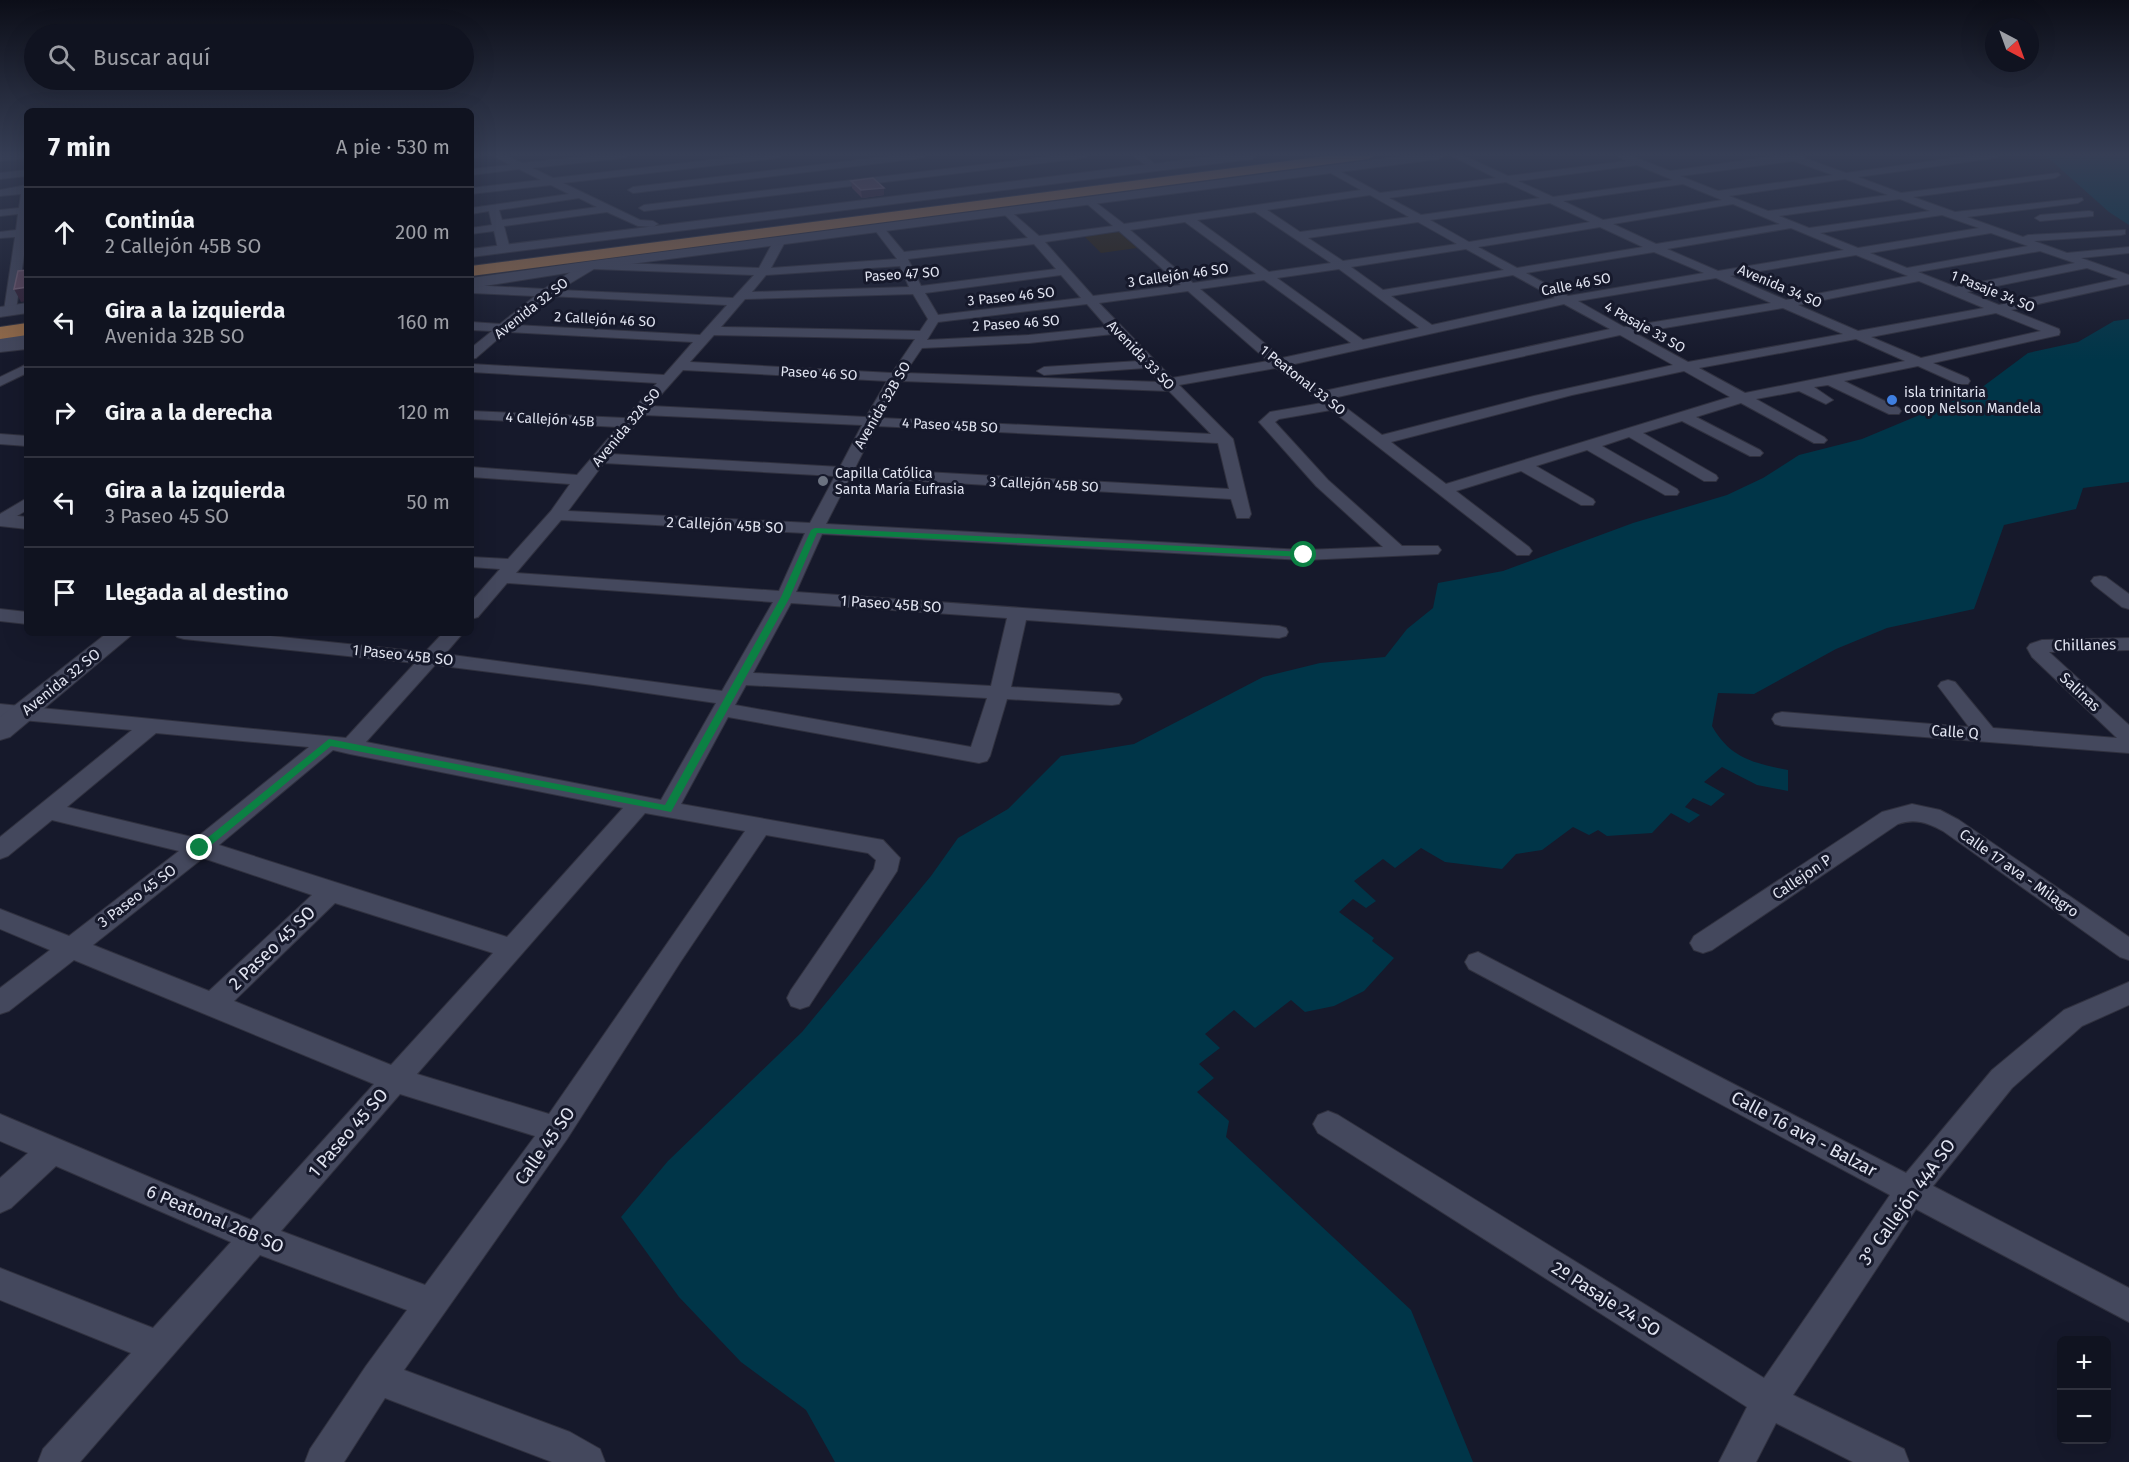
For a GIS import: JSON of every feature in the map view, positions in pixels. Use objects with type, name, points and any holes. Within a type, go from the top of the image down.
[{"type":"highway","points":[[474,270],[654,233],[743,223]]},
{"type":"highway","points":[[474,263],[782,223]]},
{"type":"highway","points":[[518,277],[540,269],[621,256],[654,233]]},
{"type":"highway","points":[[536,245],[699,234]]},
{"type":"highway","points":[[0,333],[24,329]]},
{"type":"street","points":[[474,230],[516,223]]},
{"type":"street","points":[[638,223],[654,233]]},
{"type":"street","points":[[650,223],[654,233]]},
{"type":"street","points":[[474,253],[723,223]]},
{"type":"street","points":[[474,281],[518,277],[592,265],[923,223]]},
{"type":"street","name":"Avenida 33 SO","points":[[1020,223],[1148,364],[1225,439]]},
{"type":"street","name":"1 Peatonal 33 SO","points":[[1118,223],[1279,363],[1382,440],[1523,551]]},
{"type":"street","points":[[592,265],[763,272],[902,259],[1154,223]]},
{"type":"street","points":[[1194,223],[1360,344]]},
{"type":"street","points":[[1279,223],[1340,264],[1431,331]]},
{"type":"street","points":[[1298,236],[1388,223]]},
{"type":"street","name":"4 Pasaje 33 SO","points":[[1426,223],[1819,440]]},
{"type":"street","points":[[1340,264],[1607,223]]},
{"type":"street","name":"1 Pasaje 34 SO","points":[[1788,223],[2054,332],[1920,362]]},
{"type":"street","points":[[1808,231],[1873,223]]},
{"type":"street","points":[[1977,223],[1998,226],[2019,239],[2129,279]]},
{"type":"street","name":"Avenida 34 SO","points":[[1603,224],[1964,381]]},
{"type":"street","points":[[1380,294],[1792,225]]},
{"type":"street","points":[[498,226],[504,249]]},
{"type":"street","name":"Calle 46 SO","points":[[1169,385],[1431,331],[1564,300],[1998,226]]},
{"type":"street","points":[[879,229],[902,259],[934,319]]},
{"type":"street","points":[[0,235],[24,232],[18,256],[21,280],[9,316]]},
{"type":"street","points":[[2019,239],[2121,232]]},
{"type":"street","name":"Avenida 32A SO","points":[[474,610],[556,515],[581,480],[640,410],[763,272],[779,242]]},
{"type":"street","points":[[1907,271],[2042,247]]},
{"type":"street","points":[[2065,255],[2129,250]]},
{"type":"street","name":"3 Callejón 46 SO","points":[[1092,302],[1340,264]]},
{"type":"street","points":[[1956,291],[2089,264]]},
{"type":"street","name":"Avenida 32 SO","points":[[474,353],[576,273],[592,265]]},
{"type":"street","points":[[474,280],[540,269]]},
{"type":"street","name":"Paseo 47 SO","points":[[474,289],[548,294],[738,299],[921,296],[1064,271]]},
{"type":"street","points":[[1398,552],[1322,483],[1266,422],[1275,415],[1328,401],[1621,331],[1785,304],[1922,278]]},
{"type":"street","points":[[1382,440],[1537,399],[1684,366],[2050,299],[2129,279]]},
{"type":"street","points":[[0,282],[21,280]]},
{"type":"street","name":"3 Paseo 46 SO","points":[[934,319],[1092,302]]},
{"type":"street","points":[[9,316],[24,309]]},
{"type":"street","name":"Avenida 32B SO","points":[[654,806],[726,704],[785,597],[815,530],[872,420],[896,377],[934,319]]},
{"type":"street","name":"2 Callejón 46 SO","points":[[474,326],[920,340]]},
{"type":"street","name":"2 Paseo 46 SO","points":[[920,340],[1029,339],[1116,330]]},
{"type":"street","points":[[0,340],[24,337]]},
{"type":"street","points":[[0,347],[24,344]]},
{"type":"street","points":[[1443,490],[1741,398],[1920,362]]},
{"type":"street","name":"Paseo 46 SO","points":[[960,379],[1148,364]]},
{"type":"street","name":"Paseo 46 SO","points":[[679,366],[896,377],[1169,385]]},
{"type":"street","points":[[474,368],[667,379]]},
{"type":"street","points":[[0,383],[24,370]]},
{"type":"street","points":[[1830,380],[1894,411]]},
{"type":"street","points":[[0,383],[24,385]]},
{"type":"street","points":[[1801,386],[1826,400]]},
{"type":"street","name":"4 Paseo 45B SO","points":[[640,410],[1225,439]]},
{"type":"street","name":"4 Callejón 45B","points":[[474,415],[629,423]]},
{"type":"street","points":[[1684,416],[1755,453]]},
{"type":"street","points":[[1630,432],[1710,478]]},
{"type":"street","points":[[0,439],[24,441]]},
{"type":"street","points":[[1225,439],[1243,514]]},
{"type":"street","points":[[1589,445],[1671,492]]},
{"type":"street","name":"3 Callejón 45B SO","points":[[600,458],[1237,494]]},
{"type":"street","points":[[1522,465],[1587,502]]},
{"type":"street","points":[[474,472],[581,480]]},
{"type":"street","points":[[0,520],[24,505]]},
{"type":"street","name":"2 Callejón 45B SO","points":[[556,515],[1304,555],[1432,550]]},
{"type":"street","points":[[0,520],[24,522]]},
{"type":"street","name":"1 Paseo 45B SO","points":[[474,562],[507,571],[785,597],[1279,632]]},
{"type":"street","points":[[2100,581],[2129,603]]},
{"type":"street","points":[[999,694],[1018,613]]},
{"type":"street","points":[[0,615],[24,618]]},
{"type":"street","name":"Avenida 32 SO","points":[[0,731],[10,712],[118,636]]},
{"type":"street","name":"1 Paseo 45B SO","points":[[215,636],[432,657],[610,679],[979,756],[999,694]]},
{"type":"street","points":[[339,745],[432,657],[450,636]]},
{"type":"street","name":"Chillanes","points":[[2042,646],[2129,644]]},
{"type":"street","name":"Salinas","points":[[2042,646],[2037,648],[2038,653],[2129,737]]},
{"type":"street","points":[[740,678],[1112,699]]},
{"type":"street","points":[[1948,686],[1986,734]]},
{"type":"street","points":[[10,712],[339,745],[875,846],[888,858],[885,871],[800,998]]},
{"type":"street","name":"Calle Q","points":[[1782,719],[2129,746]]},
{"type":"street","points":[[0,850],[151,726]]},
{"type":"street","name":"3 Paseo 45 SO","points":[[0,1003],[200,848],[339,745]]},
{"type":"street","name":"1 Paseo 45 SO","points":[[56,1462],[513,949],[654,806]]},
{"type":"street","points":[[48,811],[200,848],[513,949]]},
{"type":"street","name":"Calle 17 ava - Milagro","points":[[1903,813],[1913,811],[1928,814],[1955,828],[2129,950]]},
{"type":"street","name":"Callejon P","points":[[1703,943],[1890,818],[1903,813]]},
{"type":"street","name":"Calle 45 SO","points":[[323,1462],[378,1378],[557,1130],[760,825]]},
{"type":"street","name":"2 Paseo 45 SO","points":[[213,1004],[331,892]]},
{"type":"street","points":[[0,919],[213,1004],[394,1080],[557,1130]]},
{"type":"street","name":"Calle 16 ava - Balzar","points":[[1478,962],[2129,1306]]},
{"type":"street","name":"3° Callejón 44A SO","points":[[1737,1462],[1769,1401],[1911,1190],[2002,1079],[2073,1018],[2129,993]]},
{"type":"street","name":"2º Pasaje 24 SO","points":[[1328,1124],[1769,1401],[1891,1462]]},
{"type":"street","name":"6 Peatonal 26B SO","points":[[0,1126],[257,1238],[433,1304]]},
{"type":"street","points":[[0,1198],[52,1150]]},
{"type":"street","points":[[0,1284],[159,1347]]},
{"type":"street","points":[[378,1378],[557,1445],[586,1462]]},
{"type":"shaded area","points":[[1119,232],[1137,248],[1101,253],[1084,236]]},
{"type":"water","points":[[2129,319],[2129,482],[2083,488],[2076,509],[2004,525],[1974,609],[1887,628],[1836,649],[1754,694],[1718,693],[1712,726],[1719,737],[1744,757],[1764,765],[1788,770],[1788,791],[1757,785],[1722,767],[1704,782],[1725,794],[1711,806],[1693,798],[1685,807],[1700,815],[1689,823],[1671,813],[1652,833],[1607,836],[1598,830],[1589,835],[1573,827],[1542,850],[1516,854],[1502,869],[1445,862],[1421,848],[1395,868],[1383,859],[1354,881],[1376,901],[1366,908],[1353,899],[1339,912],[1374,938],[1372,941],[1394,958],[1364,991],[1334,1006],[1305,1012],[1291,1000],[1255,1028],[1234,1010],[1205,1034],[1220,1048],[1199,1064],[1214,1078],[1197,1092],[1229,1121],[1226,1137],[1411,1310],[1473,1462],[835,1462],[806,1410],[741,1362],[679,1297],[621,1217],[668,1161],[802,1032],[931,876],[958,838],[1008,809],[1061,756],[1134,744],[1263,677],[1320,663],[1385,657],[1407,629],[1433,608],[1438,583],[1503,571],[1633,523],[1727,495],[1763,478],[1799,455],[1862,439],[1977,391],[2028,353],[2078,342],[2114,321]]},
{"type":"building","points":[[24,270],[24,287],[14,289],[18,271]]},
{"type":"place","name":"isla trinitaria coop Nelson Mandela","points":[[1892,400]]},
{"type":"place","name":"Capilla Católica Santa María Eufrasia","points":[[823,481]]},
{"type":"route","points":[[200,848],[329,742],[668,809],[785,597],[815,530],[1304,555]]}]
